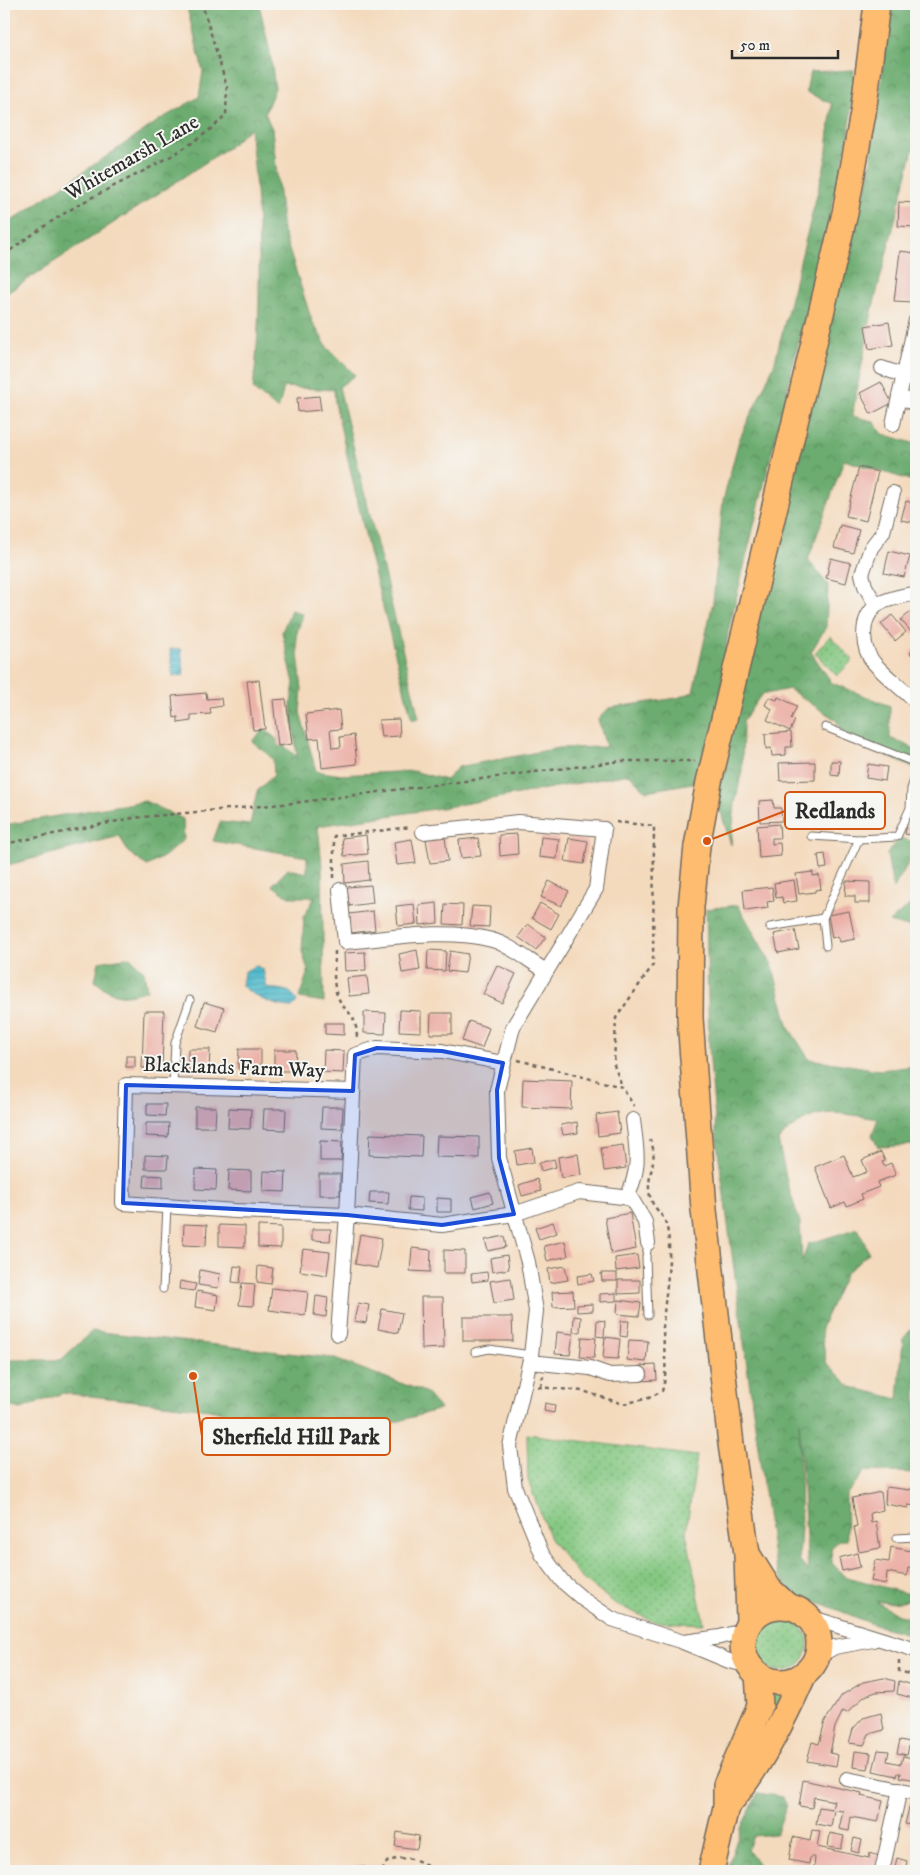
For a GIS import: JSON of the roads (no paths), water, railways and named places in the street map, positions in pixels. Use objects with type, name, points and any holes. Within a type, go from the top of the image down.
[{"type":"highway","points":[[710,1871],[726,1807],[726,1785],[760,1706],[754,1670],[744,1648],[747,1626],[747,1554],[731,1444],[704,1210],[690,1018],[689,958],[694,872],[702,816],[714,760],[845,213],[863,113],[877,4]]},
{"type":"highway","points":[[726,1807],[744,1786],[783,1718],[820,1645],[819,1633],[770,1589],[747,1554]]},
{"type":"highway","points":[[747,1626],[767,1609],[796,1611]]},
{"type":"highway","points":[[754,1670],[766,1679],[780,1682],[811,1665]]},
{"type":"street","points":[[893,424],[902,375],[916,320]]},
{"type":"street","points":[[882,368],[902,375]]},
{"type":"street","points":[[899,396],[915,404]]},
{"type":"street","points":[[876,606],[865,586],[862,574],[871,548],[883,532],[893,493]]},
{"type":"street","points":[[916,594],[908,594],[876,606],[866,622],[864,641],[873,662],[916,702]]},
{"type":"street","points":[[421,829],[518,822],[609,825],[596,889],[513,1027],[508,1061],[497,1090],[499,1158],[528,1262],[536,1311],[530,1359],[510,1446],[515,1488],[542,1554],[562,1581],[584,1600],[612,1620],[683,1642],[754,1670]]},
{"type":"street","points":[[337,886],[340,945],[440,935],[467,936],[494,941],[546,970]]},
{"type":"street","points":[[338,1334],[347,1215],[355,1055],[377,1048],[442,1051],[508,1061]]},
{"type":"street","name":"Blacklands Farm Way","points":[[353,1091],[126,1085],[123,1203],[347,1215],[442,1225],[514,1214],[579,1192],[627,1198]]},
{"type":"street","points":[[635,1116],[638,1159],[636,1178],[627,1198],[631,1198],[645,1222],[648,1243]]},
{"type":"street","points":[[530,1359],[590,1368],[610,1375],[640,1374]]},
{"type":"street","points":[[796,1611],[876,1639],[916,1650]]},
{"type":"street","points":[[683,1642],[720,1637],[747,1626]]},
{"type":"street","points":[[811,1665],[835,1647],[876,1639]]},
{"type":"street","points":[[847,1779],[916,1793]]},
{"type":"street","points":[[882,1871],[900,1789]]},
{"type":"lane","points":[[825,727],[916,763]]},
{"type":"lane","points":[[811,836],[859,839],[897,837],[910,808],[911,789],[916,774]]},
{"type":"lane","points":[[826,946],[823,918],[859,839]]},
{"type":"lane","points":[[770,927],[823,918]]},
{"type":"lane","points":[[173,1086],[175,1044],[190,1000]]},
{"type":"lane","points":[[163,1289],[167,1206]]},
{"type":"lane","points":[[648,1243],[646,1257],[648,1315]]},
{"type":"lane","points":[[475,1352],[489,1349],[530,1359]]},
{"type":"lane","points":[[896,1538],[916,1537]]},
{"type":"water","points":[[170,649],[181,649],[184,675],[173,676]]},
{"type":"water","points":[[256,965],[263,970],[267,988],[289,992],[295,997],[297,1002],[292,1007],[285,1007],[265,1001],[242,986],[244,972]]},
{"type":"place","name":"Redlands","points":[[707,841]]},
{"type":"place","name":"Sherfield Hill Park","points":[[193,1376]]}]
